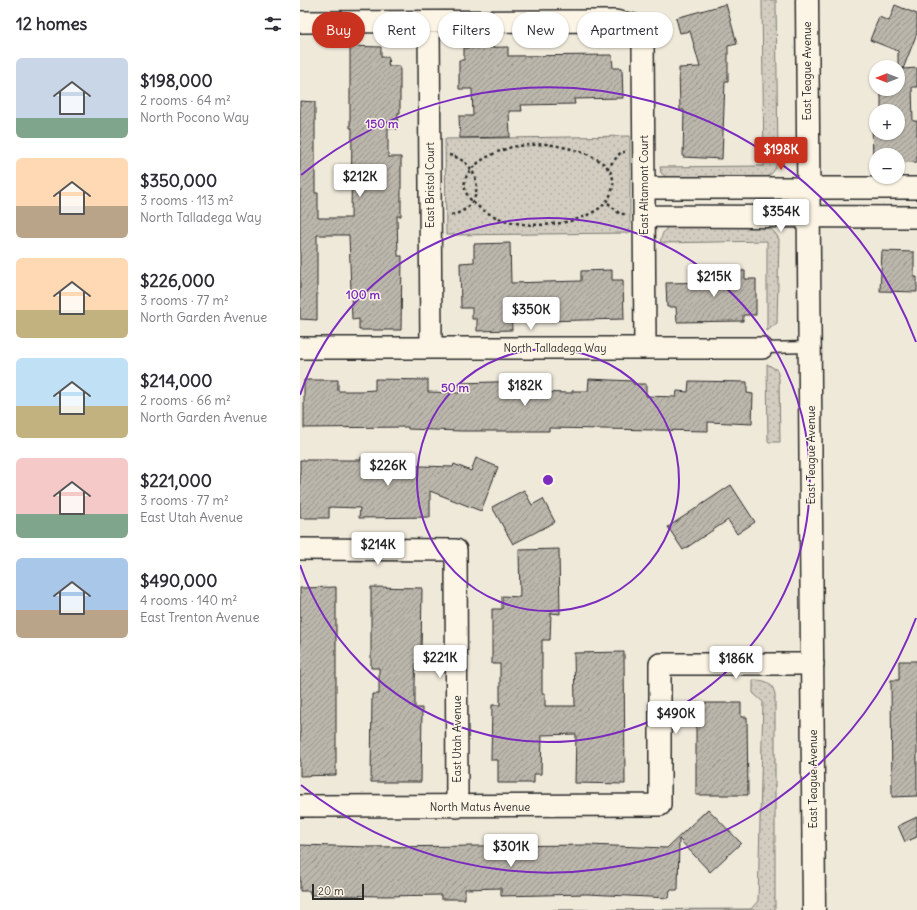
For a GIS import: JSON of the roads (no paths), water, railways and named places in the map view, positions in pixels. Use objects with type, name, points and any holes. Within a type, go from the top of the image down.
[{"type":"street","name":"East Teague Avenue","points":[[807,0],[814,910]]},
{"type":"street","name":"East Altamont Court","points":[[430,22],[615,21],[634,24],[643,42],[644,188],[637,215],[645,348]]},
{"type":"street","points":[[300,22],[373,22]]},
{"type":"street","name":"East Bristol Court","points":[[429,48],[431,348]]},
{"type":"street","points":[[644,188],[917,188]]},
{"type":"street","points":[[722,188],[722,216]]},
{"type":"street","points":[[879,188],[880,216]]},
{"type":"street","points":[[637,215],[917,217]]},
{"type":"street","name":"North Talladega Way","points":[[300,348],[762,348]]},
{"type":"street","name":"East Utah Avenue","points":[[300,549],[456,550],[457,807]]},
{"type":"street","name":"North Matus Avenue","points":[[300,806],[457,807],[660,805],[660,664],[813,664]]},
{"type":"lane","name":"North Talladega Way","points":[[762,348],[810,347]]}]
